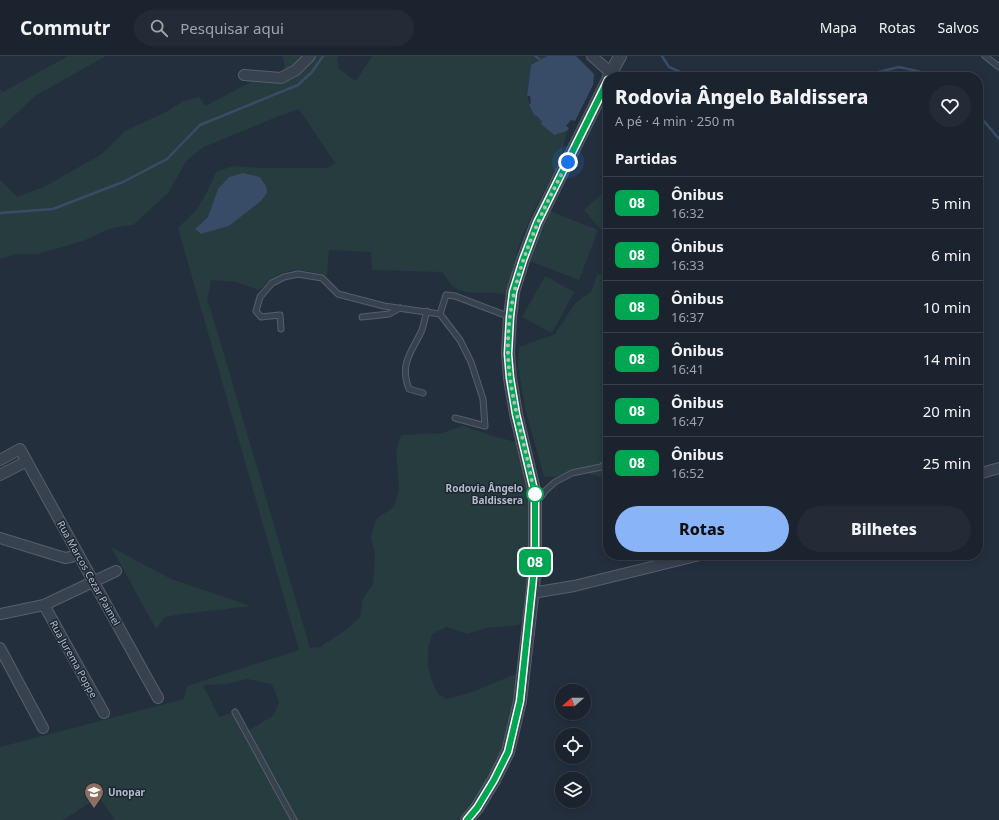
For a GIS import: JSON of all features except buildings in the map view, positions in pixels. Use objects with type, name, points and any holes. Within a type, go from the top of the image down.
[{"type":"street","points":[[244,75],[281,78],[296,70],[310,56]]},
{"type":"street","points":[[592,56],[605,72]]},
{"type":"street","points":[[612,72],[620,56]]},
{"type":"street","points":[[467,820],[484,797],[508,752],[520,701],[532,593],[535,558],[535,494],[516,414],[510,378],[508,354],[513,292],[537,223],[603,89]]},
{"type":"street","name":"Rua Marcos Cezar Paimel","points":[[0,460],[20,449],[158,698]]},
{"type":"street","points":[[0,475],[27,461]]},
{"type":"street","points":[[983,473],[999,468]]},
{"type":"street","points":[[0,538],[65,558],[71,557],[78,553]]},
{"type":"street","points":[[532,593],[574,586],[680,560]]},
{"type":"street","points":[[0,614],[44,605],[116,571]]},
{"type":"street","name":"Rua Jurema Poppe","points":[[44,605],[104,713]]},
{"type":"street","points":[[0,648],[43,728]]},
{"type":"lane","points":[[985,56],[999,67]]},
{"type":"lane","points":[[281,329],[280,315],[261,317],[256,311],[260,297],[272,283],[284,277],[298,274],[322,278],[338,294],[384,306],[440,314],[460,340],[471,362],[483,399],[485,426],[455,418]]},
{"type":"lane","points":[[440,314],[446,295],[455,296],[510,317]]},
{"type":"lane","points":[[362,317],[389,314],[401,308]]},
{"type":"lane","points":[[423,393],[409,389],[405,379],[405,363],[422,328],[427,311]]},
{"type":"lane","points":[[535,505],[544,491],[555,482],[572,473],[601,468],[603,466]]},
{"type":"lane","points":[[235,712],[294,820]]},
{"type":"green space","points":[[68,56],[106,56],[35,96],[0,129],[0,90],[3,92]]},
{"type":"green space","points":[[282,56],[339,56],[337,59],[339,69],[356,81],[372,56],[547,56],[531,65],[527,96],[534,115],[538,117],[553,135],[567,131],[559,164],[533,211],[518,248],[507,295],[494,293],[472,293],[459,290],[452,285],[442,272],[372,270],[371,252],[329,250],[327,275],[306,271],[290,271],[276,276],[259,290],[236,282],[211,280],[207,302],[210,307],[310,648],[320,647],[346,630],[360,617],[362,600],[373,584],[375,555],[371,538],[376,519],[394,507],[399,489],[396,452],[401,435],[442,433],[463,426],[516,442],[519,449],[529,496],[530,512],[529,567],[523,619],[519,625],[486,628],[467,634],[447,627],[432,634],[428,649],[428,667],[431,679],[438,694],[447,699],[474,691],[517,673],[517,682],[502,750],[489,777],[471,804],[457,820],[115,820],[99,797],[63,820],[0,820],[0,747],[184,699],[187,686],[299,650],[178,228],[197,209],[216,172],[233,166],[263,168],[328,168],[335,163],[299,109],[204,147],[186,161],[169,192],[133,225],[112,228],[83,241],[37,254],[16,254],[0,259],[0,180],[17,197],[46,186],[102,154],[125,131],[166,112],[184,101],[199,97],[205,106],[263,76],[281,78],[285,66]],"holes":[[[261,201],[229,226],[201,234],[195,229],[208,217]],[[247,679],[272,684],[279,702],[274,715],[246,732],[235,712],[219,717],[203,685],[227,684]]]},
{"type":"green space","points":[[603,193],[603,232],[584,210]]},
{"type":"green space","points":[[550,211],[598,230],[579,280],[530,261]]},
{"type":"green space","points":[[603,273],[603,477],[586,473],[571,476],[544,477],[525,409],[518,366],[519,347],[555,334],[576,302],[591,292],[597,275]]},
{"type":"green space","points":[[545,276],[574,292],[552,333],[522,317]]},
{"type":"green space","points":[[111,547],[171,579],[251,606],[165,617],[156,629]]},
{"type":"water","points":[[547,56],[576,56],[594,74],[593,85],[575,121],[571,120],[566,126],[569,128],[567,131],[554,135],[541,124],[542,122],[538,117],[534,115],[529,104],[531,103],[530,96],[527,96],[531,65]]},
{"type":"water","points":[[243,173],[260,177],[266,186],[267,193],[261,201],[229,226],[201,234],[195,229],[208,217],[218,189],[229,177]]},
{"type":"waterway","points":[[0,213],[53,209],[123,182],[167,159],[200,125],[298,85],[312,72],[323,56]]},
{"type":"waterway","points":[[535,56],[539,59]]},
{"type":"waterway","points":[[662,56],[669,67],[680,72]]},
{"type":"waterway","points":[[878,72],[899,67],[921,72]]},
{"type":"waterway","points":[[983,120],[999,139]]},
{"type":"bus line","name":"08","points":[[467,820],[477,808],[494,780],[508,752],[520,701],[535,558],[535,494],[516,414],[508,354],[513,292],[537,223],[603,90]]},
{"type":"place","name":"Rodovia Ângelo Baldissera","points":[[535,494]]},
{"type":"place","name":"Unopar","points":[[94,809]]},
{"type":"route","points":[[535,494],[516,414],[510,378],[508,354],[510,317],[513,292],[523,260],[537,223],[568,162]]}]
